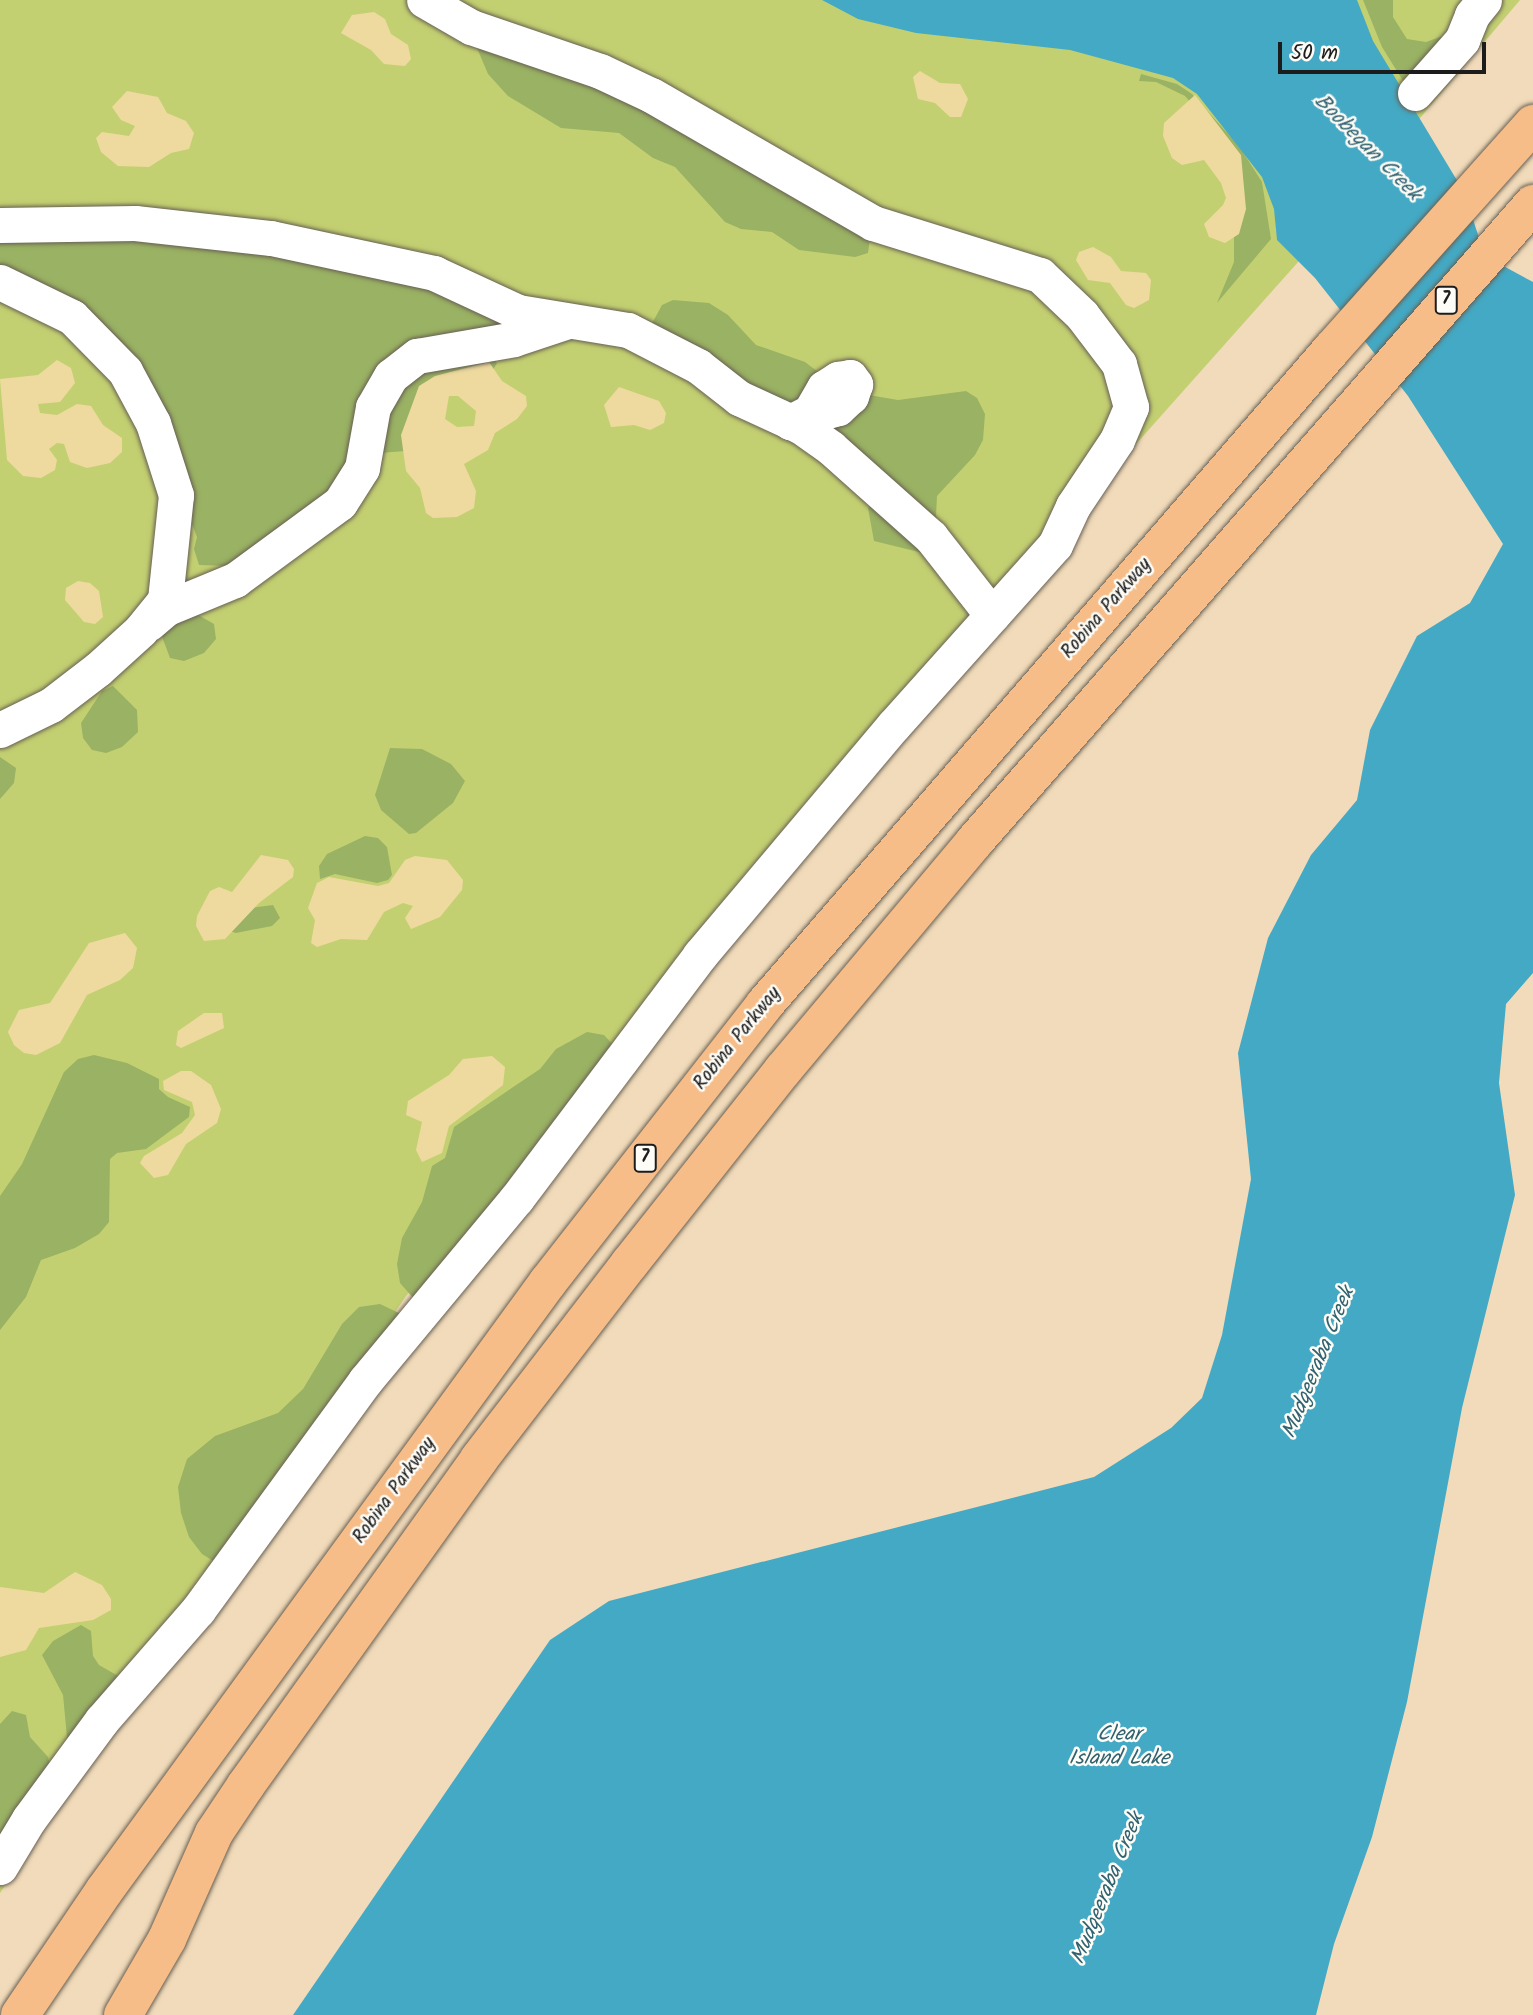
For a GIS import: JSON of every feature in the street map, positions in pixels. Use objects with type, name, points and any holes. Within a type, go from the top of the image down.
[{"type":"main road","name":"Robina Parkway","points":[[20,2015],[104,1891],[548,1282],[765,1004],[1332,349],[1533,124]]},
{"type":"main road","name":"7","points":[[123,2015],[160,1951],[214,1833],[359,1622],[487,1448],[783,1070],[1363,393],[1532,205]]},
{"type":"lane","points":[[0,1867],[29,1819],[102,1720],[198,1610],[365,1381],[517,1198],[700,956],[1055,545],[1073,506],[1117,440],[1131,407],[1119,364],[1075,306],[1040,275],[873,223],[651,94],[589,67],[471,27],[424,0]]},
{"type":"lane","points":[[1415,93],[1462,40],[1476,5]]},
{"type":"lane","points":[[0,225],[135,223],[271,238],[435,273],[520,323]]},
{"type":"lane","points":[[0,282],[72,317],[125,371],[153,423],[176,495],[181,585]]},
{"type":"lane","points":[[5,725],[60,698],[139,632],[181,585],[235,580],[340,503],[362,468],[373,407],[391,376],[418,356],[520,323],[566,321],[628,330],[698,366],[739,398],[790,422],[831,448],[931,537],[992,615]]},
{"type":"green space","points":[[0,0],[1520,0],[1299,261],[779,845],[406,1296],[0,1893]]},
{"type":"green space","points":[[1363,0],[1393,0],[1393,17],[1407,39],[1426,42],[1448,34],[1405,84],[1382,47]]},
{"type":"green space","points":[[472,36],[589,71],[871,231],[868,253],[855,257],[799,250],[772,232],[741,229],[725,222],[675,167],[653,158],[619,133],[561,128],[508,96],[488,74]]},
{"type":"green space","points":[[1141,74],[1177,84],[1192,94],[1239,146],[1262,182],[1271,239],[1217,303],[1234,262],[1234,236],[1243,208],[1205,119],[1185,96],[1156,82],[1139,81]]},
{"type":"green space","points":[[0,235],[258,241],[512,313],[492,357],[497,363],[493,370],[461,378],[405,451],[380,453],[230,566],[199,565],[194,549],[197,537],[136,379],[0,275]]},
{"type":"green space","points":[[673,300],[709,303],[728,315],[756,345],[805,362],[826,378],[787,416],[650,327],[662,305]]},
{"type":"green space","points":[[966,391],[977,398],[985,414],[983,440],[975,455],[937,496],[936,516],[944,535],[923,553],[874,541],[868,508],[877,499],[826,432],[863,394],[898,400]]},
{"type":"green space","points":[[193,612],[214,624],[216,639],[204,653],[184,661],[170,658],[161,634],[172,620]]},
{"type":"green space","points":[[113,686],[137,710],[138,732],[122,747],[106,753],[92,750],[83,738],[81,723],[102,691]]},
{"type":"green space","points":[[390,748],[422,749],[451,764],[465,781],[453,803],[416,833],[409,834],[381,810],[375,795]]},
{"type":"green space","points":[[0,757],[16,768],[14,783],[0,799]]},
{"type":"green space","points":[[365,836],[378,838],[387,847],[392,875],[388,880],[377,883],[335,874],[320,879],[319,866],[327,854]]},
{"type":"green space","points":[[273,905],[280,918],[272,926],[236,933],[227,930],[250,908]]},
{"type":"green space","points":[[587,1032],[604,1035],[616,1048],[414,1299],[400,1283],[397,1264],[402,1238],[422,1202],[432,1166],[445,1158],[454,1127],[540,1069],[556,1049]]},
{"type":"green space","points":[[94,1055],[127,1063],[159,1079],[159,1089],[168,1097],[190,1107],[189,1117],[146,1149],[117,1153],[110,1159],[109,1222],[99,1234],[75,1248],[41,1260],[26,1297],[0,1330],[0,1196],[22,1164],[64,1072],[78,1059]]},
{"type":"green space","points":[[380,1304],[401,1314],[215,1562],[202,1554],[189,1537],[181,1513],[178,1487],[187,1459],[215,1436],[278,1413],[303,1389],[342,1324],[359,1307]]},
{"type":"green space","points":[[81,1625],[91,1631],[93,1656],[99,1665],[127,1681],[69,1759],[63,1695],[42,1655],[53,1641]]},
{"type":"green space","points":[[12,1711],[26,1715],[30,1737],[48,1757],[53,1778],[0,1855],[0,1724]]},
{"type":"sand","points":[[374,12],[385,19],[391,34],[408,45],[411,59],[405,66],[384,64],[371,50],[341,33],[352,15]]},
{"type":"sand","points":[[920,71],[940,83],[960,84],[968,99],[961,117],[950,117],[935,103],[918,99],[913,77]]},
{"type":"sand","points":[[127,91],[158,97],[167,113],[186,121],[194,133],[189,149],[171,153],[149,167],[118,166],[101,152],[96,138],[102,132],[129,136],[135,126],[121,120],[112,107]]},
{"type":"sand","points":[[1195,95],[1241,155],[1246,209],[1239,234],[1225,243],[1209,237],[1204,224],[1223,205],[1226,198],[1221,183],[1204,160],[1182,165],[1172,158],[1163,136],[1164,123]]},
{"type":"sand","points":[[1093,247],[1111,257],[1121,271],[1146,273],[1151,280],[1149,300],[1134,308],[1126,305],[1110,283],[1088,280],[1076,260],[1079,252]]},
{"type":"sand","points":[[57,360],[71,368],[75,383],[60,402],[38,404],[40,413],[57,415],[77,404],[91,406],[103,425],[122,438],[122,452],[110,463],[87,468],[70,462],[64,444],[57,443],[49,449],[57,460],[55,470],[41,478],[23,476],[7,460],[0,379],[38,375]]},
{"type":"sand","points":[[489,362],[502,381],[526,396],[527,406],[517,419],[495,433],[488,450],[464,464],[476,491],[474,508],[457,517],[433,518],[426,513],[420,488],[406,471],[401,435],[419,386],[435,376]],"holes":[[[449,396],[458,396],[476,411],[474,426],[457,427],[445,419]]]},
{"type":"sand","points":[[619,387],[659,401],[666,413],[664,423],[650,430],[634,425],[611,427],[604,405]]},
{"type":"sand","points":[[78,581],[90,583],[99,591],[103,617],[95,624],[84,622],[65,600],[66,588]]},
{"type":"sand","points":[[261,855],[288,860],[294,869],[293,877],[259,903],[225,939],[204,941],[196,926],[197,916],[210,891],[219,887],[232,892]]},
{"type":"sand","points":[[415,856],[447,860],[463,880],[462,890],[440,917],[411,929],[405,918],[413,906],[403,903],[384,912],[367,940],[341,939],[317,947],[311,943],[315,920],[308,908],[317,883],[329,877],[378,886],[389,883],[405,860]]},
{"type":"sand","points":[[125,933],[137,948],[133,968],[120,980],[87,995],[60,1043],[36,1055],[24,1053],[14,1045],[8,1032],[19,1010],[50,1003],[89,943]]},
{"type":"sand","points":[[204,1013],[222,1013],[224,1028],[181,1048],[176,1045],[178,1031]]},
{"type":"sand","points":[[492,1056],[505,1067],[503,1085],[449,1126],[442,1153],[422,1162],[416,1150],[422,1122],[406,1115],[408,1101],[449,1075],[463,1059]]},
{"type":"sand","points":[[181,1071],[191,1071],[211,1085],[221,1109],[217,1123],[186,1144],[168,1175],[154,1178],[140,1163],[144,1156],[182,1133],[195,1115],[192,1102],[164,1090],[163,1081]]},
{"type":"sand","points":[[75,1572],[102,1585],[111,1599],[111,1610],[93,1620],[39,1628],[26,1650],[0,1657],[0,1587],[44,1593]]},
{"type":"water","name":"Clear Island Lake","points":[[822,0],[1357,0],[1373,41],[1464,192],[1485,256],[1533,282],[1533,973],[1506,1004],[1499,1083],[1515,1195],[1462,1408],[1407,1702],[1372,1837],[1334,1944],[1316,2015],[293,2015],[550,1640],[609,1601],[1094,1477],[1171,1428],[1202,1398],[1222,1335],[1251,1179],[1238,1053],[1268,938],[1311,855],[1357,800],[1370,730],[1417,636],[1470,603],[1503,544],[1408,396],[1315,278],[1277,240],[1274,209],[1262,177],[1197,94],[1173,78],[1070,50],[916,33],[858,19]]},
{"type":"water label","name":"Boobegan Creek","points":[[1367,148]]},
{"type":"water label","name":"Mudgeeraba Creek","points":[[1319,1363]]},
{"type":"water label","name":"Mudgeeraba Creek","points":[[1108,1889]]}]
